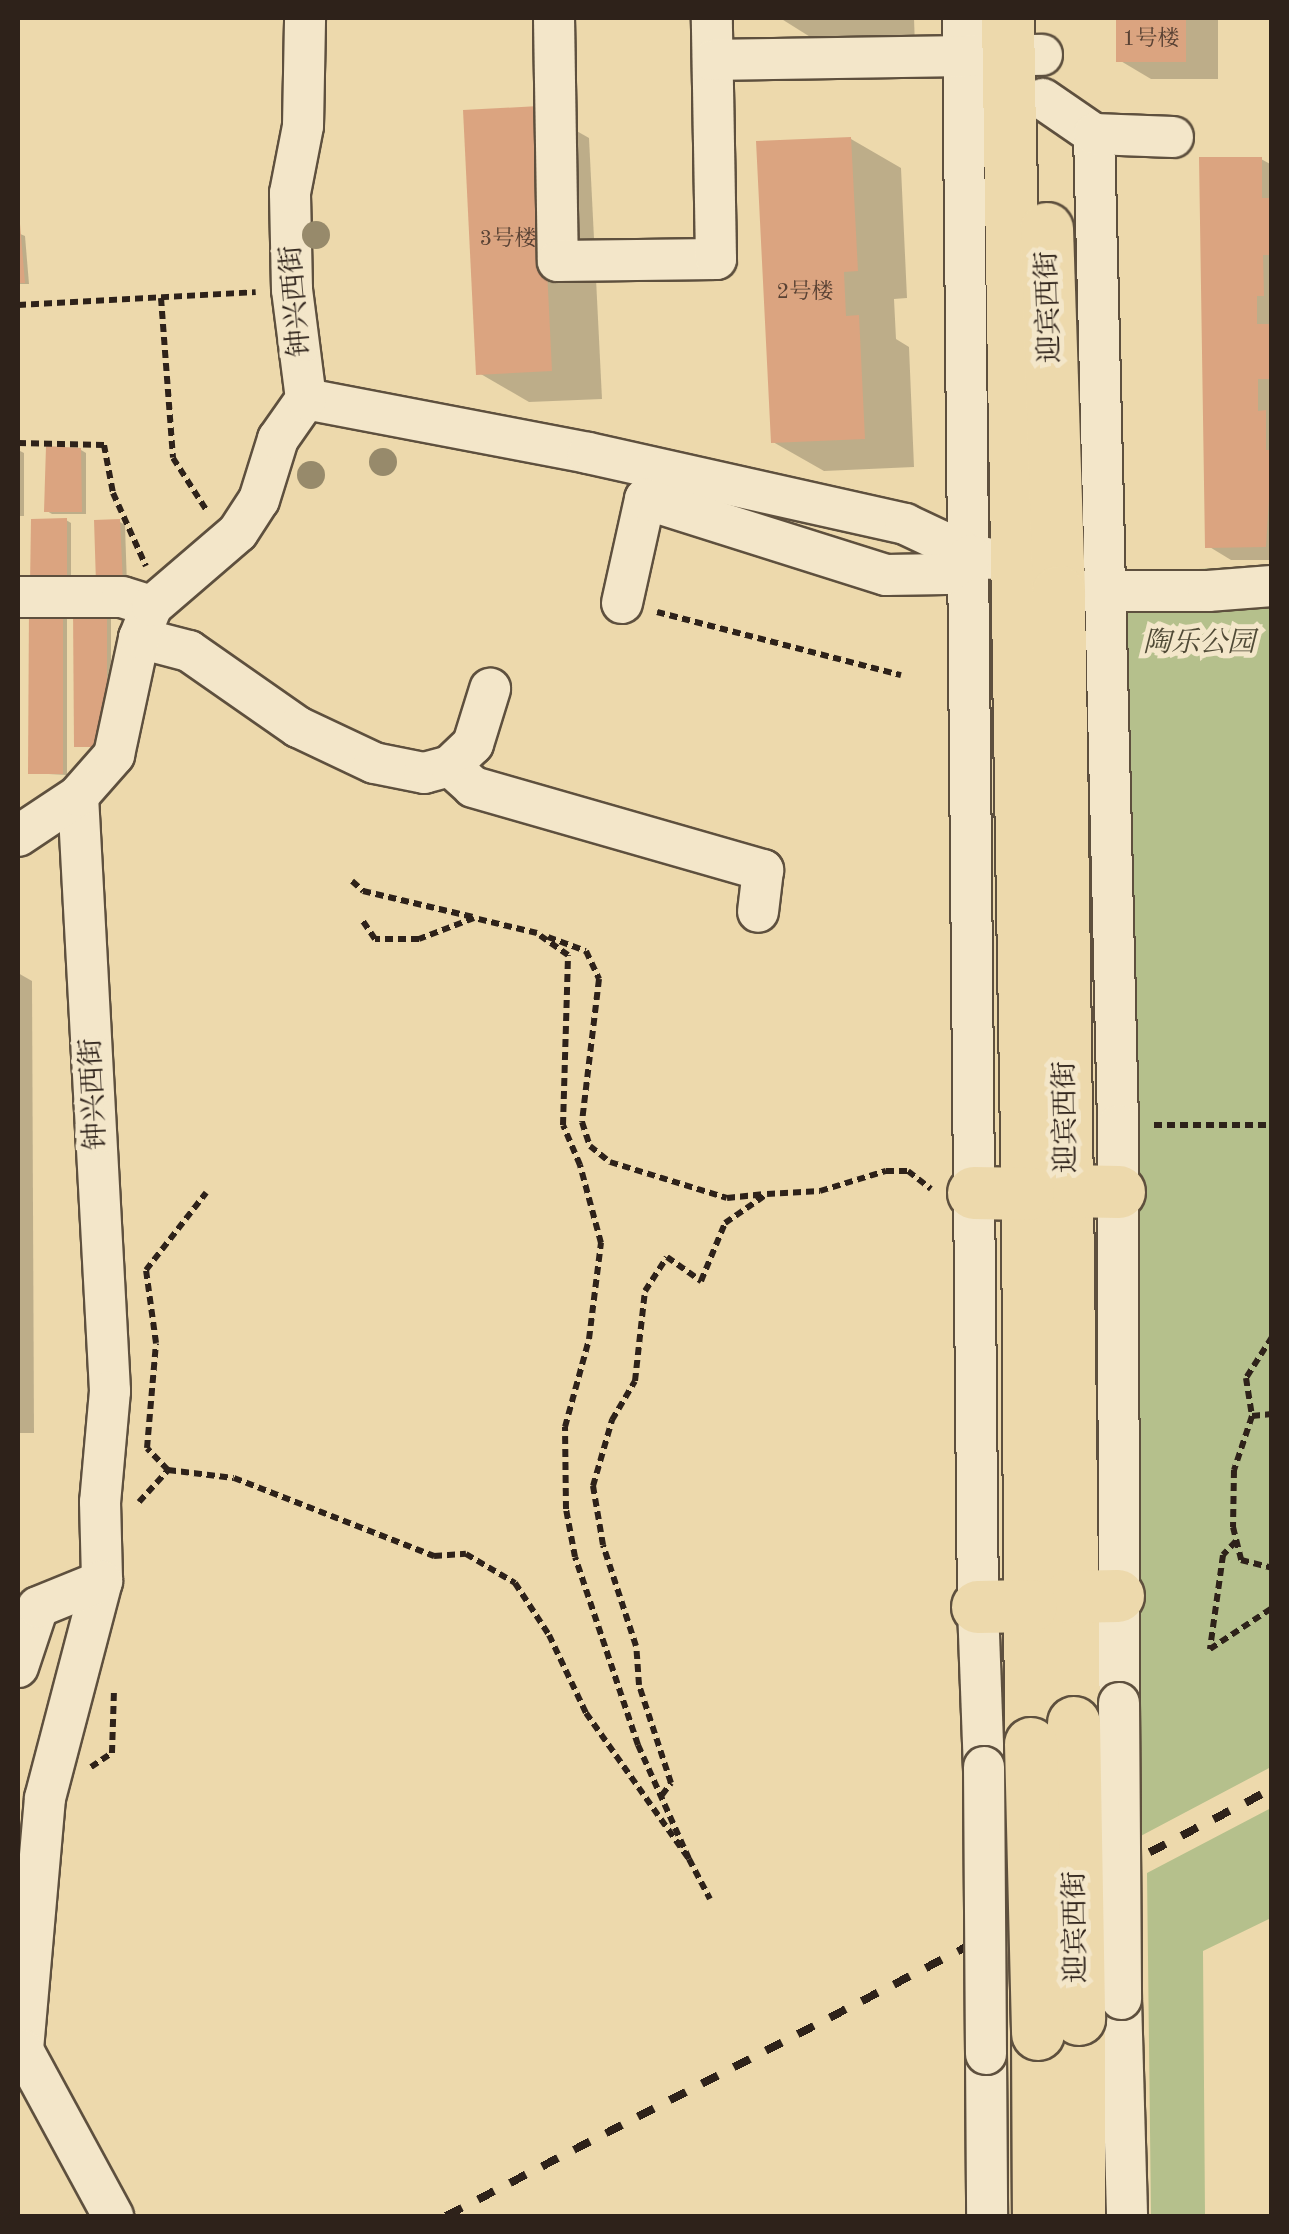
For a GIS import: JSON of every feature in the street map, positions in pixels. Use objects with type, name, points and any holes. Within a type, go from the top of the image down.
[{"type":"main road","name":"迎宾西街","points":[[1018,50],[1074,346],[1038,576]]},
{"type":"main road","name":"迎宾西街","points":[[1018,50],[1038,576],[1072,1192],[1078,2216]]},
{"type":"main road","points":[[974,1193],[1072,1192]]},
{"type":"main road","points":[[978,1607],[1073,1599]]},
{"type":"main road","name":"迎宾西街","points":[[1040,2216],[1079,2018]]},
{"type":"street","name":"钟兴西街","points":[[305,18],[304,126],[290,193],[292,290],[306,399]]},
{"type":"street","points":[[554,18],[558,262],[716,259],[712,18]]},
{"type":"street","points":[[963,18],[1018,50],[1094,134],[1174,137]]},
{"type":"street","points":[[713,60],[1018,50]]},
{"type":"street","points":[[1074,346],[1094,134]]},
{"type":"street","points":[[18,836],[78,796],[114,755],[150,615],[226,542],[259,500],[278,439],[306,399],[588,452],[905,524],[1038,576]]},
{"type":"street","points":[[622,603],[645,498],[886,576],[1038,576],[1208,591],[1272,586]]},
{"type":"street","points":[[1038,576],[1118,1125],[1072,1192]]},
{"type":"street","points":[[987,2216],[974,1193],[1038,576]]},
{"type":"street","points":[[18,597],[122,598],[150,615],[189,651],[298,727],[374,763],[424,773],[450,766],[473,744],[490,689]]},
{"type":"street","points":[[450,766],[473,788],[763,870],[758,912]]},
{"type":"street","name":"钟兴西街","points":[[78,796],[110,1391],[100,1502],[102,1581],[45,1798],[23,2050],[112,2216]]},
{"type":"street","points":[[18,1667],[38,1607],[102,1581]]},
{"type":"street","points":[[1079,2018],[1127,2216]]},
{"type":"path","points":[[18,304],[292,290]]},
{"type":"path","points":[[161,298],[173,458],[226,542]]},
{"type":"path","points":[[18,443],[104,446],[112,493],[150,615]]},
{"type":"path","points":[[622,603],[901,675]]},
{"type":"path","points":[[352,881],[380,896],[537,933],[586,951],[598,979],[582,1122],[590,1146],[610,1162],[727,1198],[820,1191],[886,1171],[908,1171],[938,1200],[974,1193]]},
{"type":"path","points":[[363,921],[375,939],[420,938],[474,918]]},
{"type":"path","points":[[537,933],[568,955],[563,1125],[580,1165],[601,1243],[589,1339],[566,1427],[566,1509],[575,1557],[638,1745],[710,1898]]},
{"type":"path","points":[[1118,1125],[1272,1125]]},
{"type":"path","points":[[206,1194],[146,1270],[156,1343],[147,1448],[168,1470],[234,1478],[434,1556],[466,1554],[515,1583],[549,1635],[586,1713],[689,1859]]},
{"type":"path","points":[[661,1796],[671,1783],[640,1686],[636,1646],[602,1545],[592,1486],[612,1420],[635,1380],[645,1291],[666,1257],[700,1281],[726,1223],[767,1194]]},
{"type":"path","points":[[1272,1337],[1246,1378],[1252,1416],[1234,1470],[1236,1542],[1241,1560],[1272,1568]]},
{"type":"path","points":[[1252,1416],[1272,1414]]},
{"type":"path","points":[[136,1512],[139,1501],[168,1470]]},
{"type":"path","points":[[1236,1542],[1223,1555],[1210,1649],[1272,1608]]},
{"type":"path","points":[[45,1798],[112,1753],[114,1678]]},
{"type":"green space","name":"陶乐公园","points":[[1272,565],[1271,1767],[1135,1839],[1140,1547],[1124,573]]},
{"type":"green space","points":[[1271,1808],[1271,1918],[1203,1951],[1205,2216],[1151,2216],[1147,1873]]},
{"type":"building","points":[[1116,18],[1186,18],[1186,62],[1116,62]]},
{"type":"building","points":[[539,106],[552,371],[476,375],[463,110]]},
{"type":"building","points":[[851,137],[858,271],[844,272],[846,316],[859,315],[865,439],[771,443],[756,141]]},
{"type":"building","points":[[1199,157],[1262,157],[1262,198],[1272,198],[1272,255],[1263,255],[1264,296],[1257,296],[1257,324],[1272,324],[1272,379],[1258,379],[1258,411],[1266,410],[1266,450],[1272,450],[1266,547],[1205,548]]},
{"type":"building","points":[[20,224],[25,283],[18,283]]},
{"type":"building","points":[[46,446],[81,448],[82,512],[44,512]]},
{"type":"building","points":[[67,518],[67,585],[30,585],[31,519]]},
{"type":"building","points":[[120,519],[123,585],[96,584],[94,520]]},
{"type":"building","points":[[29,607],[63,607],[63,774],[28,774]]},
{"type":"building","points":[[73,608],[107,608],[107,747],[74,747]]},
{"type":"railway","points":[[446,2216],[1272,1789]]}]
